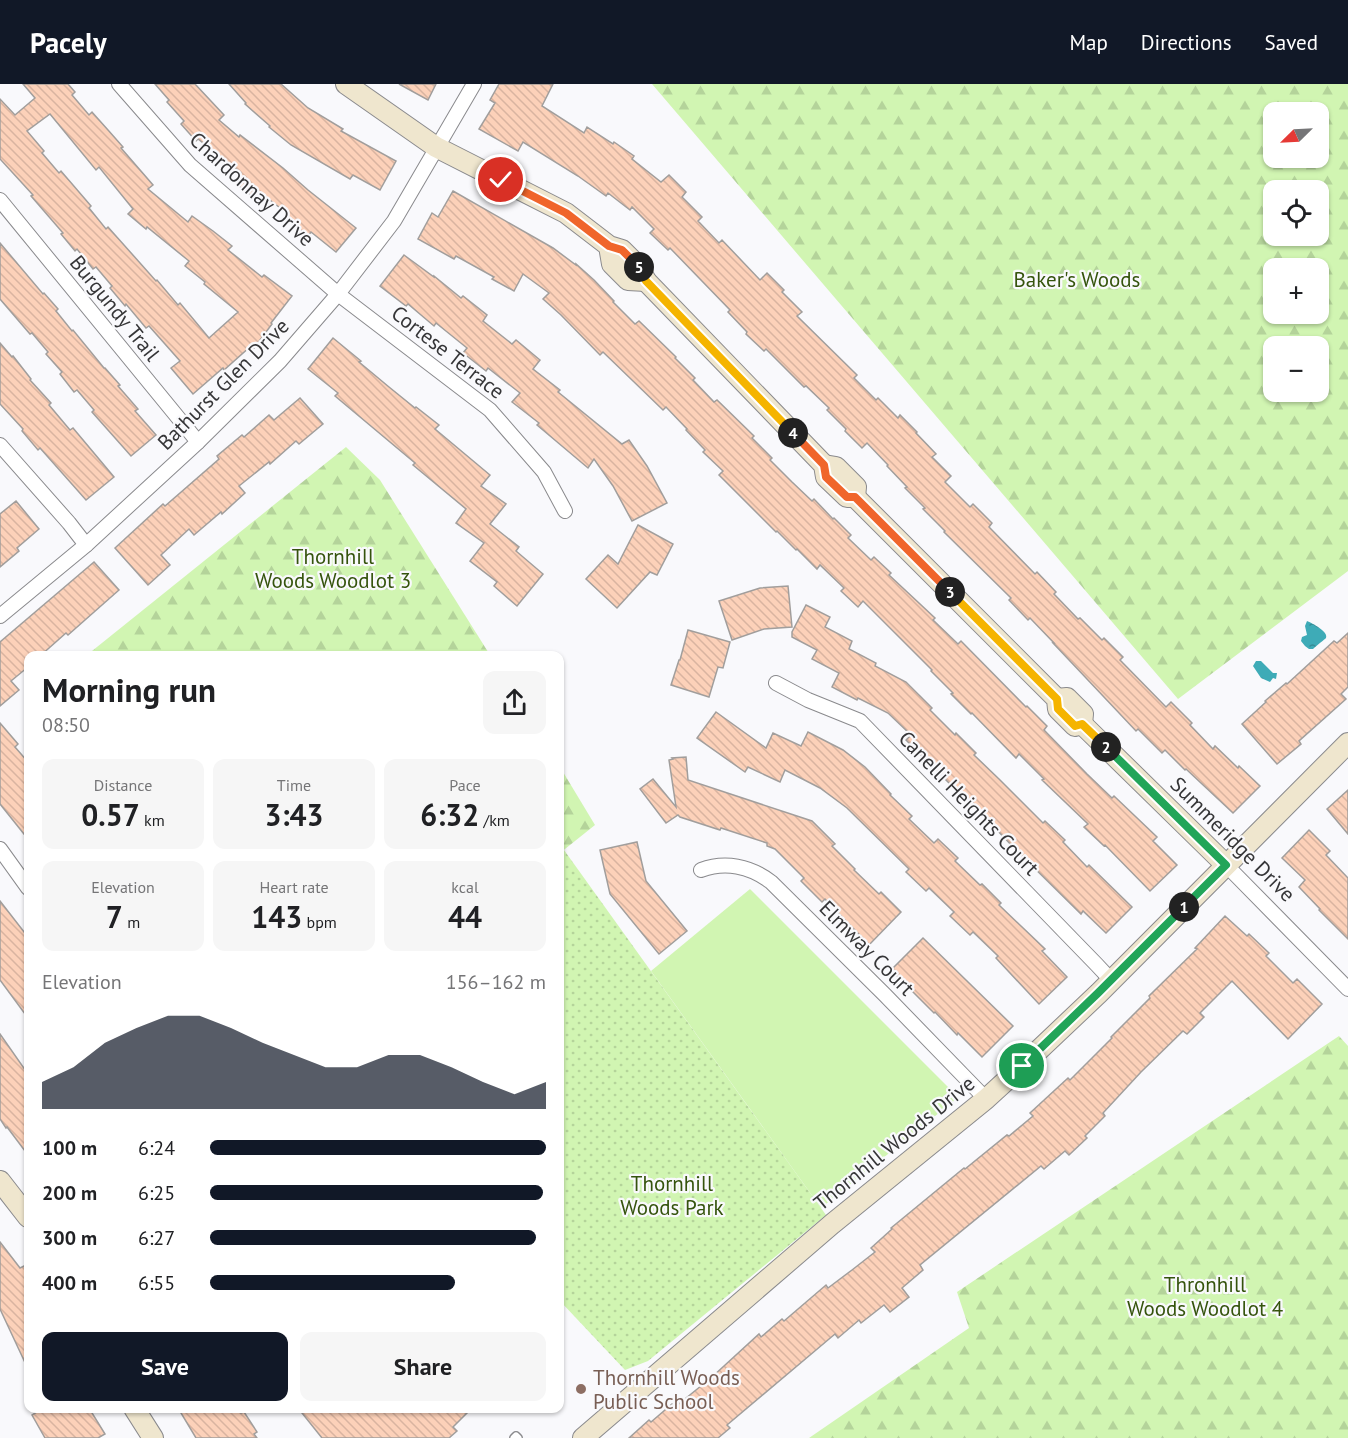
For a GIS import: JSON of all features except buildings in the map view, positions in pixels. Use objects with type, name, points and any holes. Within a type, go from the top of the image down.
[{"type":"street","name":"Chardonnay Drive","points":[[118,84],[190,165],[338,294]]},
{"type":"street","name":"Summeridge Drive","points":[[346,84],[436,147],[566,213],[609,246],[612,264],[628,280],[646,281],[824,465],[826,477],[847,497],[855,497],[1057,699],[1058,709],[1075,726],[1082,724],[1348,989]]},
{"type":"street","name":"Bathurst Glen Drive","points":[[0,616],[86,545],[198,442],[280,361],[338,294],[394,221],[474,84]]},
{"type":"street","name":"Burgundy Trail","points":[[0,200],[198,442]]},
{"type":"street","name":"Cortese Terrace","points":[[338,294],[490,410],[544,472],[564,511]]},
{"type":"street","points":[[0,445],[86,545]]},
{"type":"street","name":"Canelli Heights Court","points":[[776,683],[808,700],[860,721],[1111,980]]},
{"type":"street","name":"Thornhill Woods Drive","points":[[583,1438],[832,1224],[986,1099],[1111,980],[1348,743]]},
{"type":"street","points":[[0,849],[24,882]]},
{"type":"street","name":"Elmway Court","points":[[700,870],[719,866],[737,866],[755,872],[771,882],[986,1099]]},
{"type":"street","points":[[0,1181],[24,1211]]},
{"type":"street","points":[[137,1413],[153,1438]]},
{"type":"green space","name":"Baker's Woods","points":[[652,84],[1348,84],[1348,571],[1178,699]]},
{"type":"green space","name":"Thornhill Woods Woodlot 3","points":[[346,447],[380,480],[487,651],[92,651]]},
{"type":"green space","points":[[564,774],[595,825],[564,850]]},
{"type":"green space","name":"Thornhill Woods Park","points":[[564,850],[826,1215],[648,1361],[625,1370],[564,1305]]},
{"type":"green space","points":[[750,889],[956,1095],[955,1100],[821,1208],[651,971]]},
{"type":"green space","name":"Thronhill Woods Woodlot 4","points":[[1339,1036],[1348,1046],[1348,1438],[809,1438],[969,1328],[957,1292]]},
{"type":"water","points":[[1307,621],[1320,628],[1326,636],[1313,649],[1309,649],[1301,641],[1302,637],[1307,635],[1305,626]]},
{"type":"water","points":[[1256,661],[1261,661],[1273,673],[1277,673],[1276,679],[1273,678],[1270,682],[1261,678],[1253,666]]},
{"type":"place","name":"Thornhill Woods Public School","points":[[581,1389]]},
{"type":"route","points":[[501,180],[566,213],[609,246],[622,250],[639,267],[646,281],[824,465],[826,477],[847,497],[855,497],[1057,699],[1058,709],[1075,726],[1082,724],[1226,865],[1022,1066]]}]
